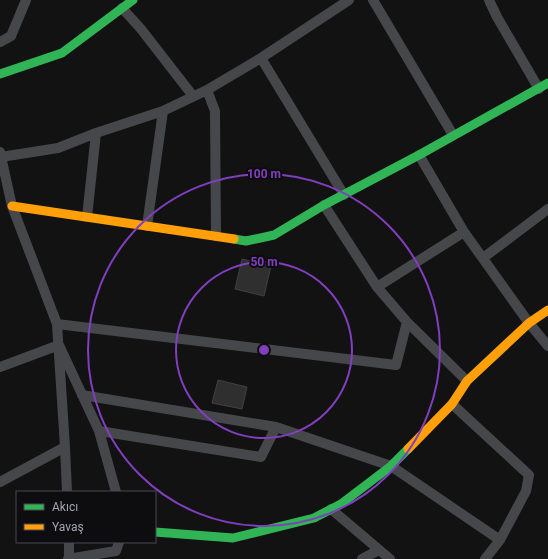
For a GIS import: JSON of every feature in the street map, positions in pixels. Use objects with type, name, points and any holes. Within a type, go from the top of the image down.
[{"type":"street","points":[[0,42],[11,36],[26,0]]},
{"type":"street","points":[[0,74],[62,53],[132,0]]},
{"type":"street","points":[[67,491],[66,446],[57,324],[12,206],[1,154],[58,148],[96,133],[163,111],[206,90],[261,58],[349,0]]},
{"type":"street","points":[[373,0],[453,135]]},
{"type":"street","points":[[488,0],[539,89]]},
{"type":"street","points":[[122,8],[141,29],[192,96]]},
{"type":"street","points":[[261,58],[344,195]]},
{"type":"street","points":[[12,206],[246,241],[274,235],[324,205],[419,155],[548,83]]},
{"type":"street","points":[[206,90],[215,111],[216,236]]},
{"type":"street","points":[[147,226],[163,111]]},
{"type":"street","points":[[88,217],[96,133]]},
{"type":"street","points":[[419,155],[464,232],[529,323],[548,346]]},
{"type":"street","points":[[324,205],[377,286],[407,322],[467,381]]},
{"type":"street","points":[[483,258],[548,209]]},
{"type":"street","points":[[377,286],[464,232]]},
{"type":"street","points":[[156,532],[233,538],[314,518],[341,504],[391,466],[452,404],[467,381],[529,323],[548,310]]},
{"type":"street","points":[[57,324],[396,365],[407,322]]},
{"type":"street","points":[[0,367],[59,345]]},
{"type":"street","points":[[59,345],[99,431],[116,491]]},
{"type":"street","points":[[82,395],[276,427],[391,466],[500,540]]},
{"type":"street","points":[[452,404],[529,475],[526,491],[500,540],[485,559]]},
{"type":"street","points":[[99,431],[261,457],[276,427]]},
{"type":"street","points":[[0,482],[66,446]]},
{"type":"street","points":[[331,509],[390,559]]},
{"type":"street","points":[[68,543],[69,559],[118,551]]},
{"type":"street","points":[[362,559],[379,550]]},
{"type":"building","points":[[242,259],[271,266],[264,296],[235,289]]},
{"type":"building","points":[[218,380],[247,387],[242,409],[212,403]]},
{"type":"traffic: fast","points":[[0,74],[62,53],[133,0]]},
{"type":"traffic: fast","points":[[234,239],[246,241],[274,235],[324,205],[419,155],[548,83]]},
{"type":"traffic: fast","points":[[156,532],[233,538],[314,518],[341,504],[391,466],[408,449]]},
{"type":"traffic: slow","points":[[12,206],[234,239]]},
{"type":"traffic: slow","points":[[408,449],[452,404],[467,381],[529,323],[548,310]]}]
